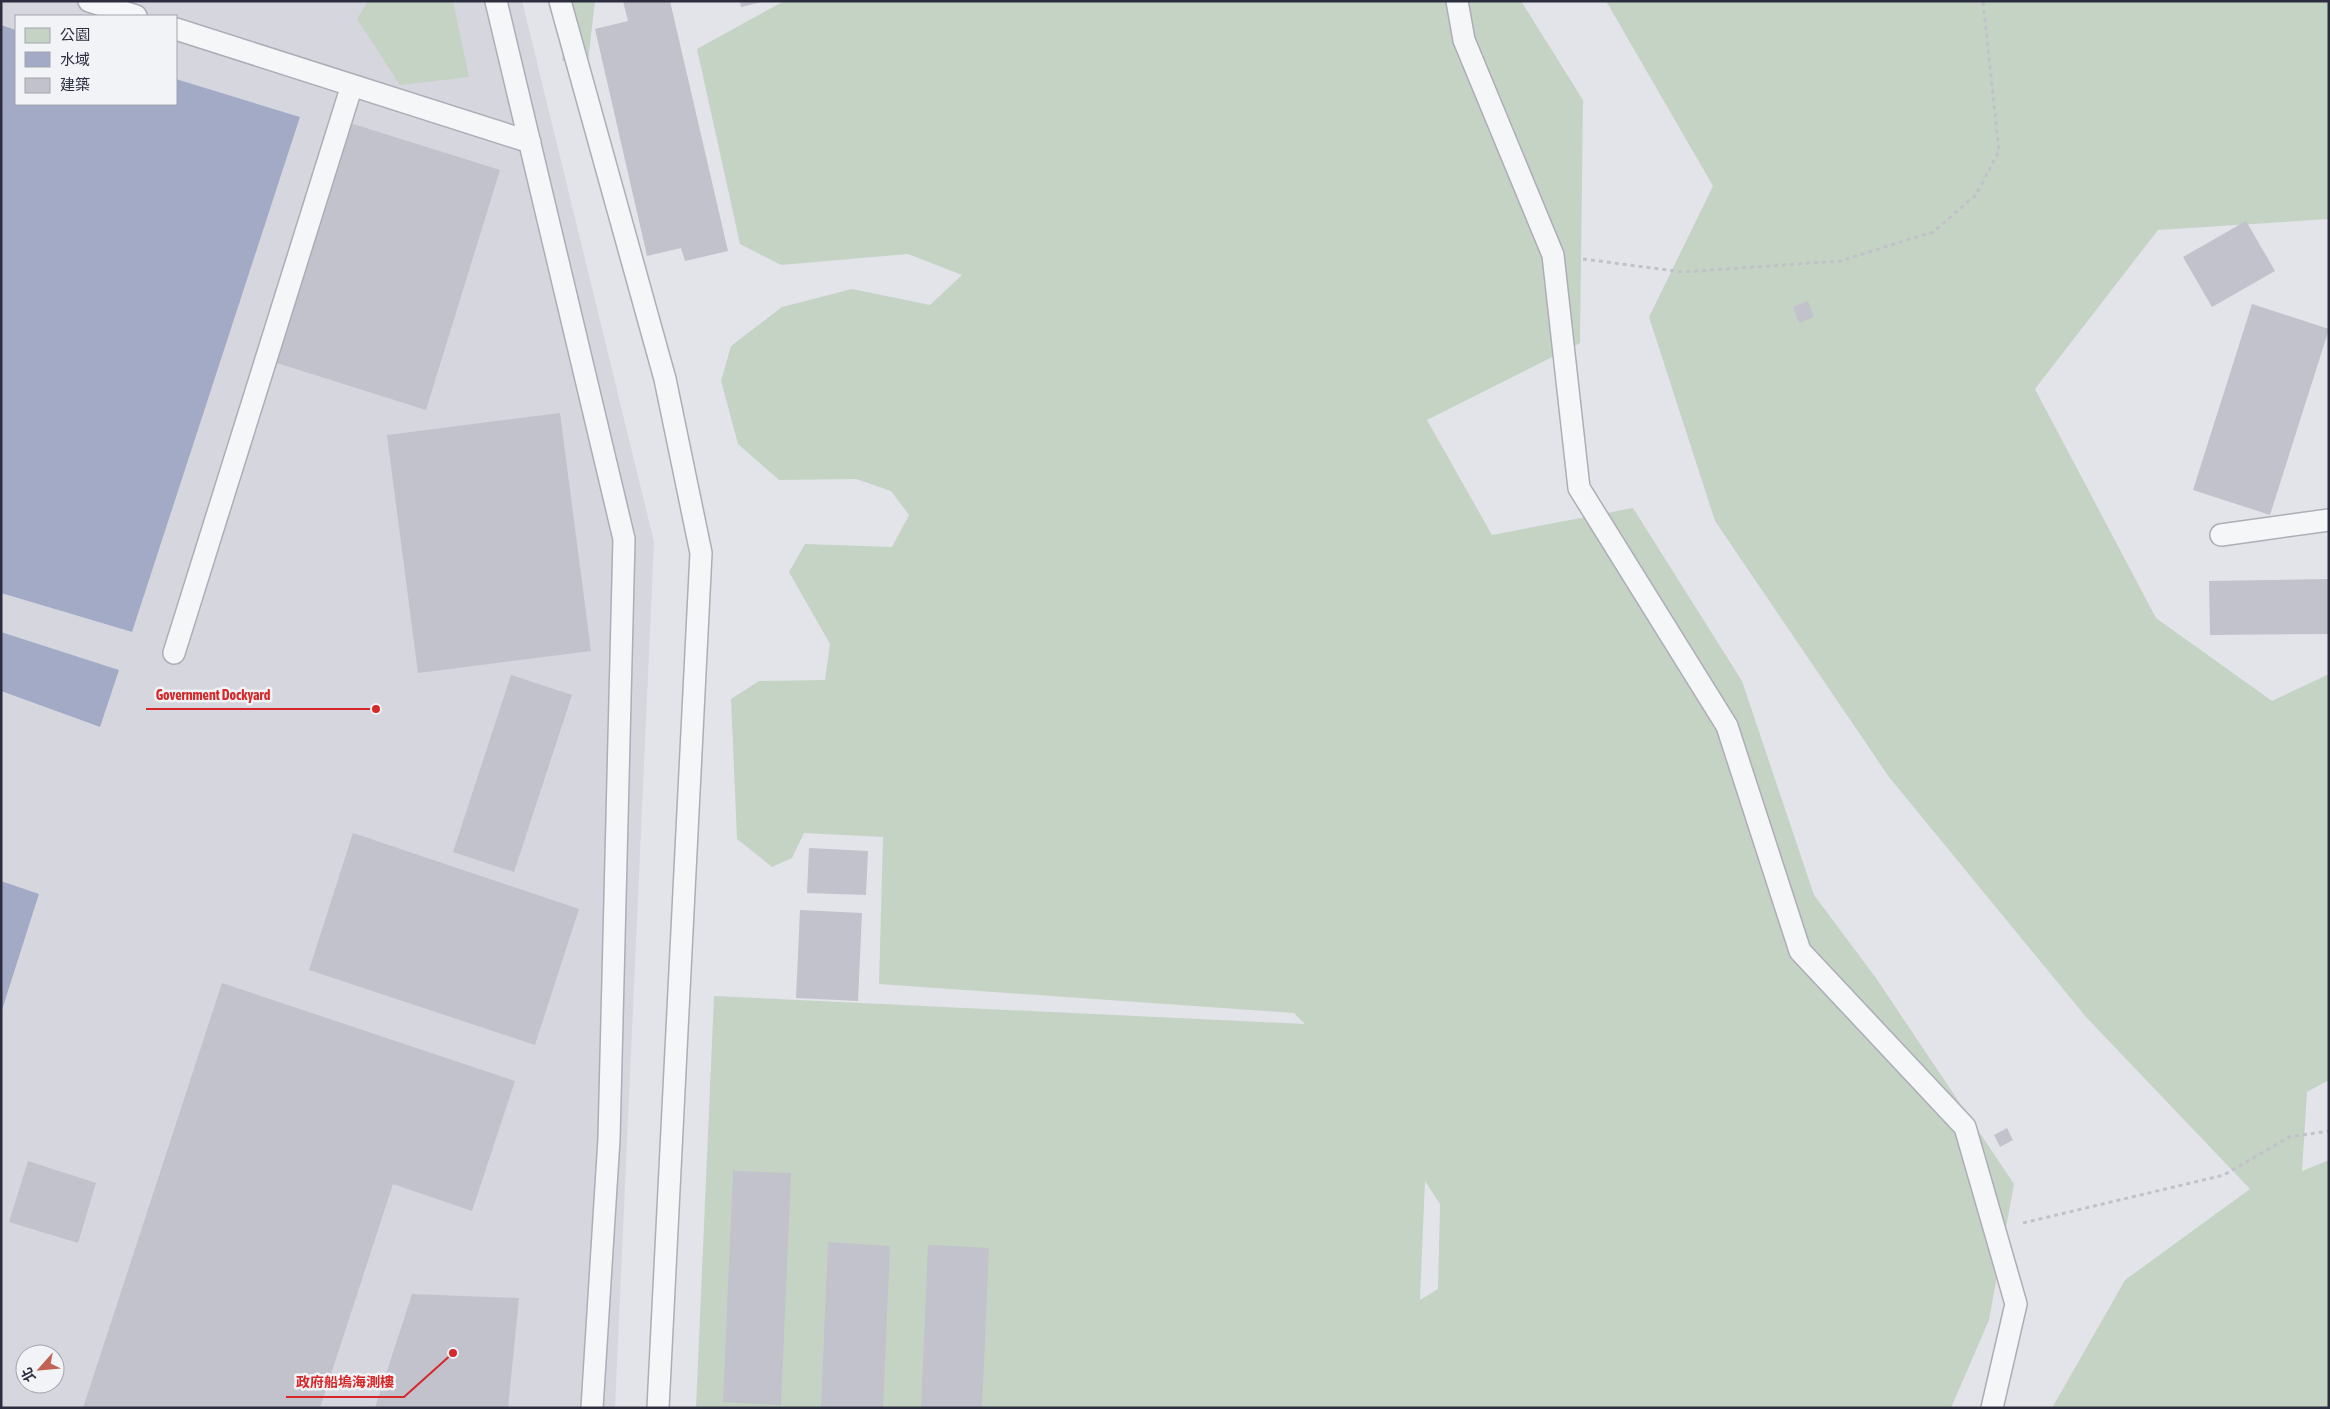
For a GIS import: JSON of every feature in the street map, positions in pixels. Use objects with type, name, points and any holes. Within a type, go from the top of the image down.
[{"type":"lane","points":[[89,1],[133,15]]},
{"type":"lane","points":[[496,1],[624,539],[608,1139],[592,1408]]},
{"type":"lane","points":[[560,1],[665,379],[701,553],[658,1408]]},
{"type":"lane","points":[[1456,1],[1464,40],[1553,255],[1579,488],[1727,726],[1800,951],[1965,1127],[2016,1304],[1992,1408]]},
{"type":"lane","points":[[178,30],[530,142]]},
{"type":"lane","points":[[174,653],[352,85]]},
{"type":"lane","points":[[2221,535],[2329,520]]},
{"type":"path","points":[[1553,255],[1682,272],[1840,261],[1933,232],[1976,195],[1999,151],[1983,1]]},
{"type":"path","points":[[1994,1230],[2224,1175],[2289,1137],[2329,1131]]},
{"type":"shaded area","points":[[1,1],[522,1],[654,542],[615,1408],[1,1408],[1,1013],[39,894],[1,881],[1,691],[99,727],[119,670],[1,632],[1,593],[131,632],[300,117],[178,80],[178,15],[15,15],[15,30],[1,25]]},
{"type":"green space","points":[[368,1],[453,1],[469,77],[400,85],[357,19]]},
{"type":"green space","points":[[569,1],[595,1],[588,61],[562,61]]},
{"type":"green space","points":[[784,1],[1521,1],[1583,100],[1580,343],[1427,420],[1492,535],[1633,508],[1742,681],[1814,895],[1876,978],[2014,1184],[1989,1320],[1951,1408],[696,1408],[714,996],[1305,1024],[1294,1013],[879,984],[883,837],[804,833],[792,858],[772,867],[737,839],[731,699],[759,681],[825,680],[830,644],[789,572],[805,544],[892,547],[909,515],[891,491],[856,479],[779,480],[738,444],[721,381],[731,346],[782,307],[852,289],[930,305],[962,275],[908,254],[781,265],[740,244],[697,49]],"holes":[[[1425,1181],[1440,1204],[1438,1289],[1420,1300]]]},
{"type":"green space","points":[[1606,1],[2329,1],[2329,219],[2158,230],[2035,389],[2156,618],[2272,701],[2329,674],[2329,1080],[2307,1092],[2302,1171],[2329,1160],[2329,1408],[2052,1408],[2125,1280],[2250,1189],[2086,1017],[1889,777],[1715,521],[1649,317],[1713,186]]},
{"type":"water","points":[[1,25],[15,30],[15,105],[178,105],[178,80],[300,117],[132,632],[1,593]]},
{"type":"water","points":[[1,632],[119,670],[100,727],[1,691]]},
{"type":"water","points":[[1,881],[39,894],[1,1013]]},
{"type":"building","points":[[623,1],[670,1],[728,251],[685,261],[681,248],[647,256],[595,29],[628,21]]},
{"type":"building","points":[[740,1],[762,1],[762,2],[741,7]]},
{"type":"building","points":[[350,123],[500,170],[426,410],[277,363]]},
{"type":"building","points":[[2246,221],[2275,271],[2212,307],[2183,257]]},
{"type":"building","points":[[1808,301],[1814,317],[1799,323],[1793,307]]},
{"type":"building","points":[[2252,304],[2329,329],[2270,515],[2193,490]]},
{"type":"building","points":[[560,413],[591,651],[418,673],[387,435]]},
{"type":"building","points":[[2329,579],[2329,634],[2210,635],[2209,581]]},
{"type":"building","points":[[511,675],[572,695],[514,872],[453,852]]},
{"type":"building","points":[[353,833],[579,909],[535,1045],[309,970]]},
{"type":"building","points":[[809,848],[868,851],[866,895],[807,893]]},
{"type":"building","points":[[800,910],[862,913],[858,1001],[796,998]]},
{"type":"building","points":[[222,983],[515,1081],[472,1211],[393,1184],[320,1408],[83,1408]]},
{"type":"building","points":[[2007,1128],[2013,1140],[2000,1147],[1994,1135]]},
{"type":"building","points":[[28,1161],[96,1183],[78,1243],[9,1222]]},
{"type":"building","points":[[733,1171],[791,1173],[781,1405],[723,1402]]},
{"type":"building","points":[[828,1242],[890,1246],[883,1408],[821,1408]]},
{"type":"building","points":[[928,1245],[989,1248],[982,1408],[921,1408]]},
{"type":"building","points":[[412,1294],[519,1298],[508,1408],[375,1408]]},
{"type":"place","name":"Government Dockyard","points":[[376,709]]},
{"type":"place","name":"政府船塢海測樓","points":[[453,1353]]}]
